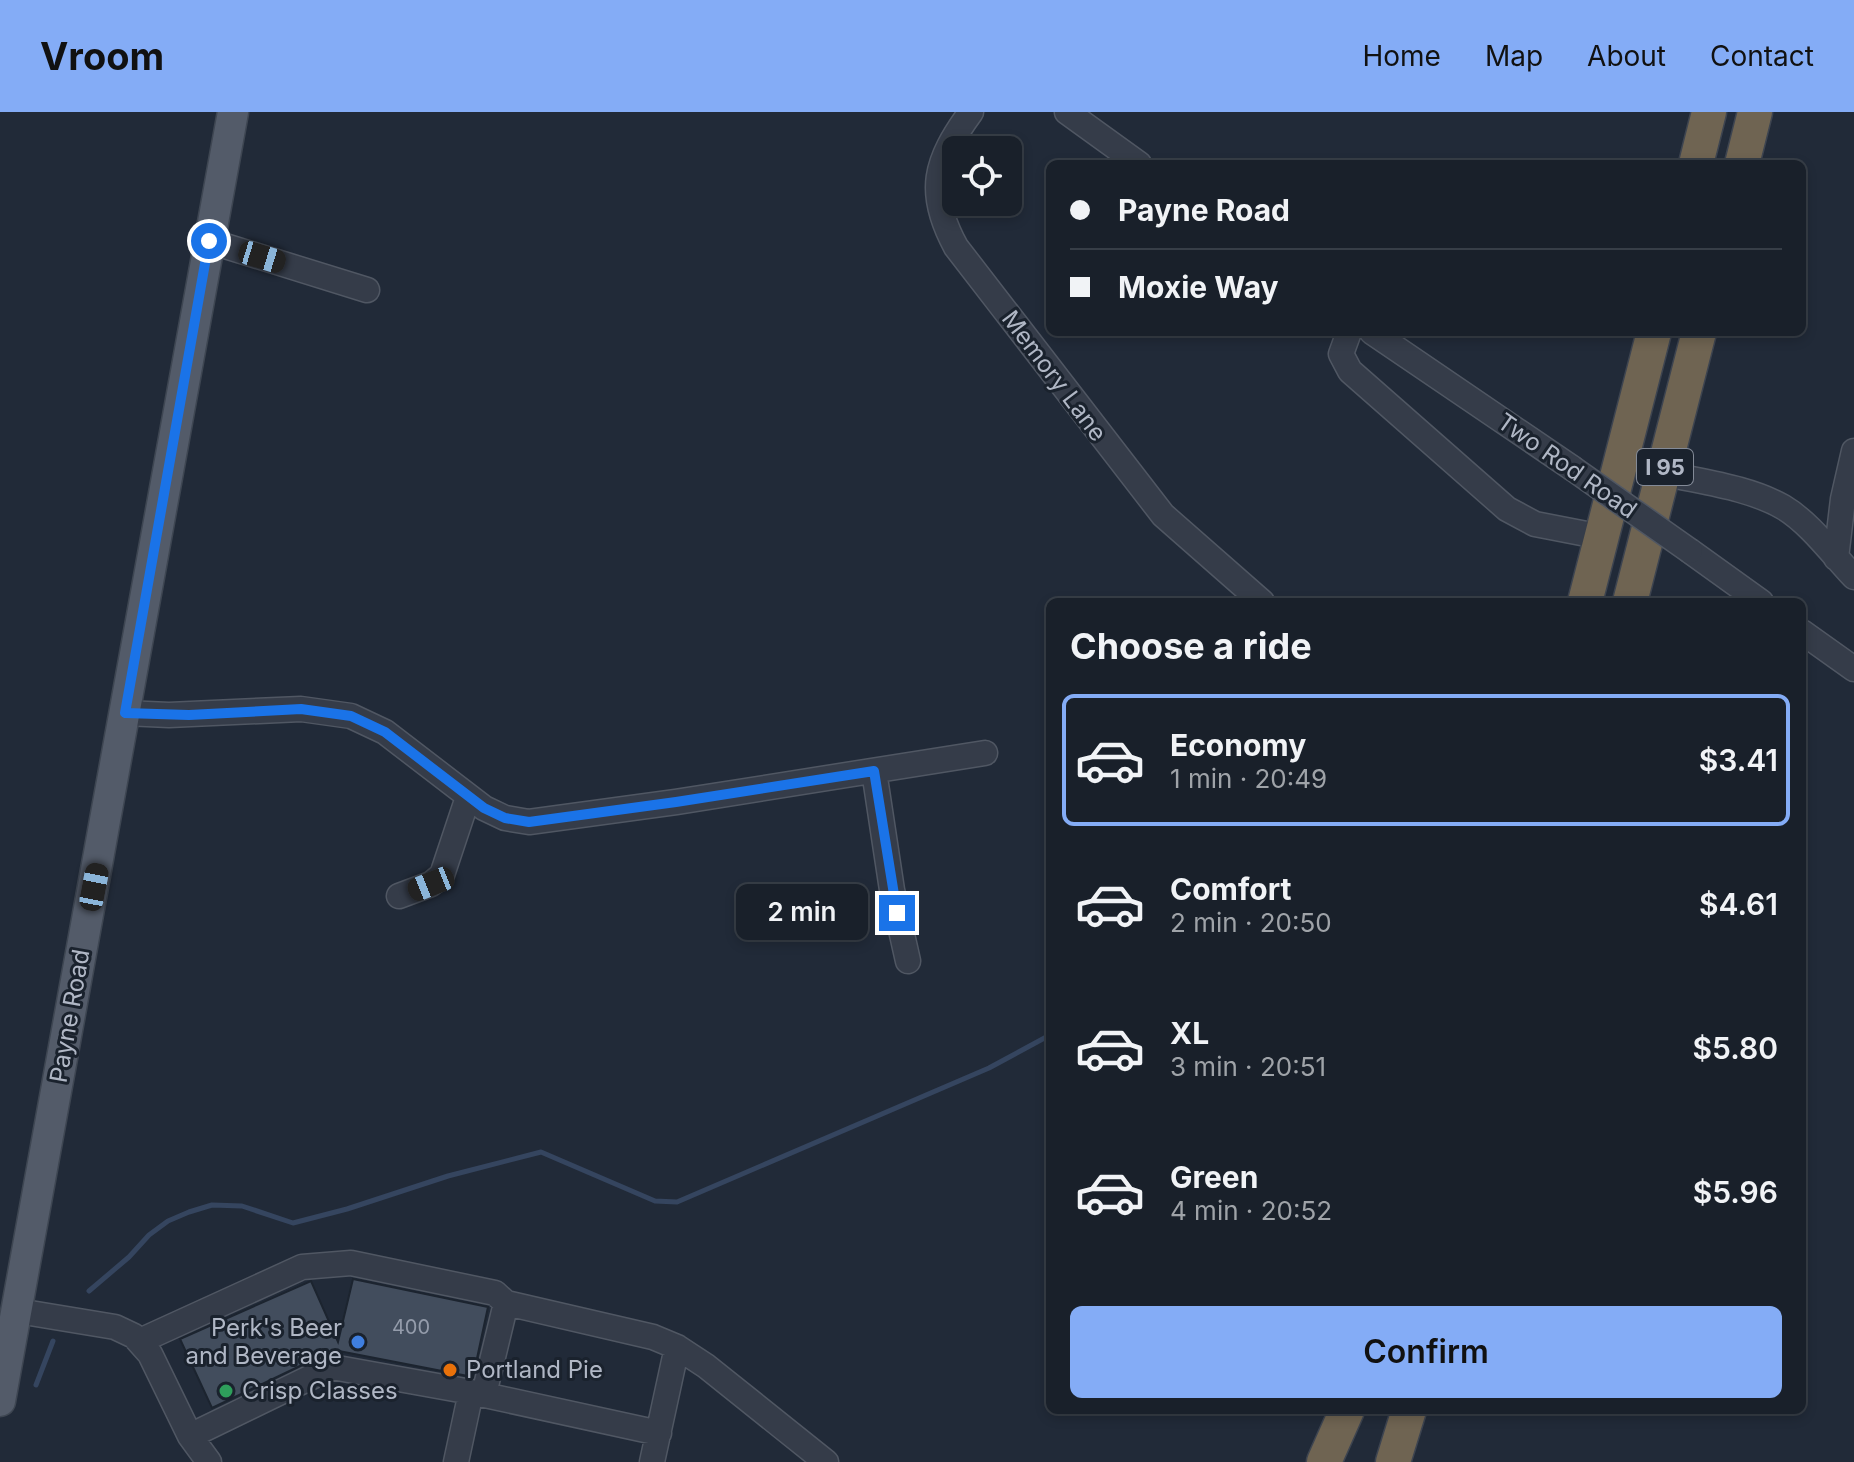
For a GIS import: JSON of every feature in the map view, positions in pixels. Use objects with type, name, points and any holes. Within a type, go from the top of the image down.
[{"type":"highway","points":[[1697,160],[1709,112]]},
{"type":"highway","points":[[1743,160],[1755,112]]},
{"type":"highway","name":"I 95","points":[[1586,598],[1653,336]]},
{"type":"highway","name":"I 95","points":[[1631,598],[1698,336]]},
{"type":"highway","points":[[1324,1462],[1345,1414]]},
{"type":"highway","points":[[1348,1462],[1364,1414]]},
{"type":"highway","points":[[1393,1462],[1408,1414]]},
{"type":"main road","name":"Payne Road","points":[[0,1401],[233,112]]},
{"type":"street","name":"Memory Lane","points":[[971,112],[943,156],[938,179],[942,216],[956,247],[1163,515],[1257,598]]},
{"type":"street","points":[[1067,112],[1133,160]]},
{"type":"street","points":[[209,241],[367,290]]},
{"type":"street","points":[[1348,336],[1341,354],[1350,371],[1495,499],[1535,524],[1602,537]]},
{"type":"street","name":"Two Rod Road","points":[[1378,336],[1755,598]]},
{"type":"street","points":[[1836,558],[1843,499],[1854,451]]},
{"type":"street","points":[[1663,473],[1743,492],[1781,506],[1796,517],[1854,577]]},
{"type":"street","points":[[1806,635],[1854,669]]},
{"type":"street","points":[[125,713],[169,715],[301,709],[351,716],[385,732],[468,797],[505,818],[538,822],[985,753]]},
{"type":"street","points":[[874,771],[892,890],[908,961]]},
{"type":"street","points":[[399,896],[431,884],[442,875],[468,797]]},
{"type":"street","points":[[140,1341],[302,1267],[351,1263],[495,1293],[506,1303],[653,1337],[677,1347],[706,1366],[826,1462]]},
{"type":"street","points":[[456,1462],[506,1303]]},
{"type":"street","points":[[18,1311],[115,1327],[140,1341],[150,1354],[190,1436],[209,1462]]},
{"type":"street","points":[[652,1462],[677,1347]]},
{"type":"street","points":[[190,1436],[332,1367],[478,1393],[659,1433]]},
{"type":"building","points":[[353,1279],[488,1307],[473,1377],[339,1351],[325,1354],[212,1408],[180,1339],[311,1281],[338,1342]]},
{"type":"waterway","points":[[89,1291],[129,1257],[149,1235],[168,1221],[189,1212],[212,1205],[242,1206],[293,1223],[448,1176],[541,1152],[655,1201],[677,1202],[989,1068],[1046,1037]]},
{"type":"waterway","points":[[36,1385],[53,1341]]},
{"type":"place","name":"Perk's Beer and Beverage","points":[[358,1342]]},
{"type":"place","name":"Portland Pie","points":[[450,1370]]},
{"type":"place","name":"Crisp Classes","points":[[226,1391]]},
{"type":"route","points":[[209,241],[125,713],[189,715],[301,709],[351,716],[385,732],[484,808],[505,818],[529,822],[874,771],[897,913]]}]
